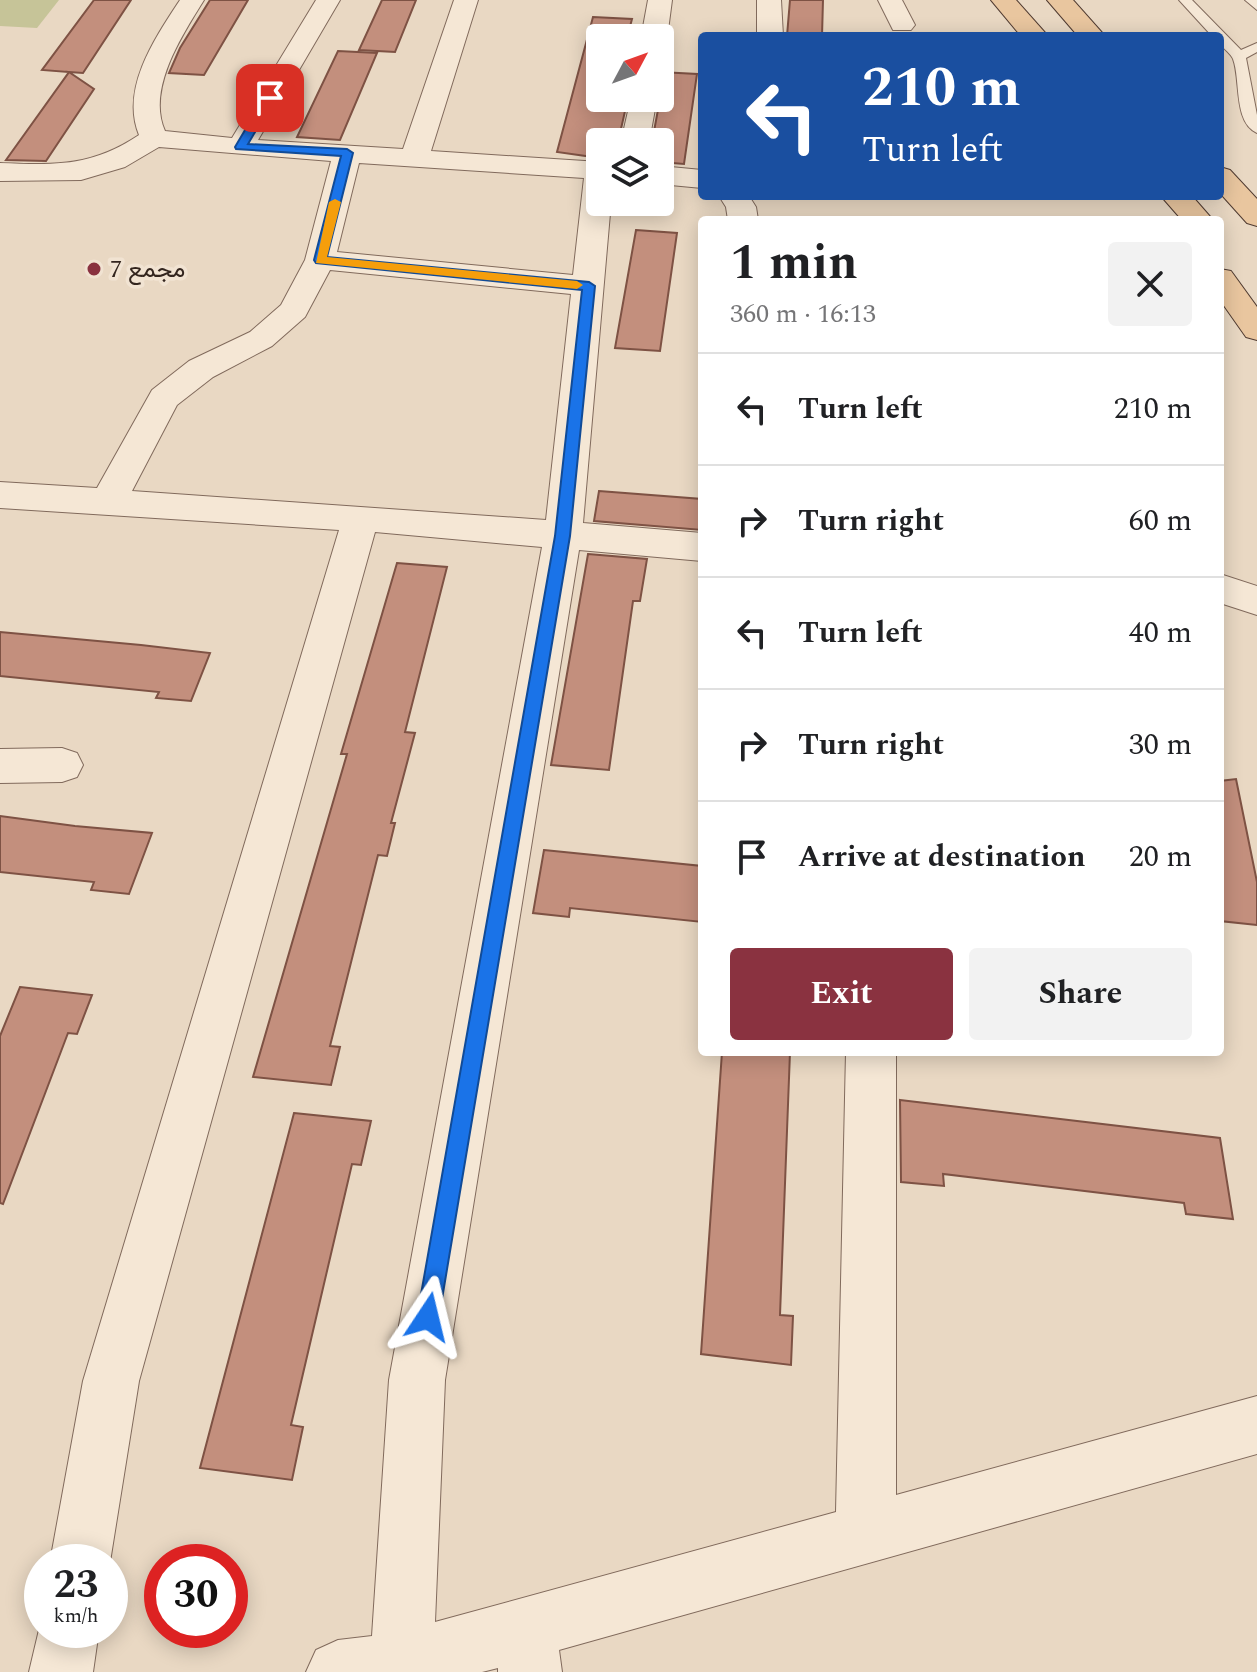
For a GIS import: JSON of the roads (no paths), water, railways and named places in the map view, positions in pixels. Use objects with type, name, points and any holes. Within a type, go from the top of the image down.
[{"type":"main road","points":[[1003,0],[1031,32]]},
{"type":"main road","points":[[1059,0],[1088,32]]},
{"type":"main road","points":[[1224,180],[1252,210]]},
{"type":"main road","points":[[1180,200],[1194,216]]},
{"type":"main road","points":[[1224,249],[1257,286]]},
{"type":"main road","points":[[1224,284],[1257,330]]},
{"type":"street","points":[[154,138],[145,115],[147,87],[192,0]]},
{"type":"street","points":[[240,147],[328,0]]},
{"type":"street","points":[[415,156],[466,0]]},
{"type":"street","points":[[656,24],[660,0]]},
{"type":"street","points":[[769,0],[770,32]]},
{"type":"street","points":[[890,0],[902,25]]},
{"type":"street","points":[[0,172],[71,175],[125,159],[154,138],[240,147],[415,156],[586,170]]},
{"type":"street","points":[[109,500],[164,398],[201,369],[261,339],[294,310],[320,260],[347,153]]},
{"type":"street","points":[[674,176],[698,179]]},
{"type":"street","points":[[402,1663],[417,1380],[563,536],[595,216]]},
{"type":"street","points":[[320,260],[589,286]]},
{"type":"street","points":[[0,495],[361,518],[698,547]]},
{"type":"street","points":[[83,1544],[111,1381],[361,518]]},
{"type":"street","points":[[1224,581],[1257,585]]},
{"type":"street","points":[[1224,589],[1257,601]]},
{"type":"street","points":[[0,766],[62,765]]},
{"type":"street","points":[[866,1534],[871,1056]]},
{"type":"street","points":[[338,1672],[528,1650],[866,1534],[1257,1425]]},
{"type":"street","points":[[61,1672],[65,1648]]},
{"type":"lane","points":[[1185,0],[1216,32]]},
{"type":"lane","points":[[1251,0],[1257,6]]},
{"type":"lane","points":[[1224,40],[1239,56],[1248,110],[1257,129]]},
{"type":"lane","points":[[1239,56],[1257,47]]},
{"type":"place","name":"مجمع 7","points":[[94,269]]}]
